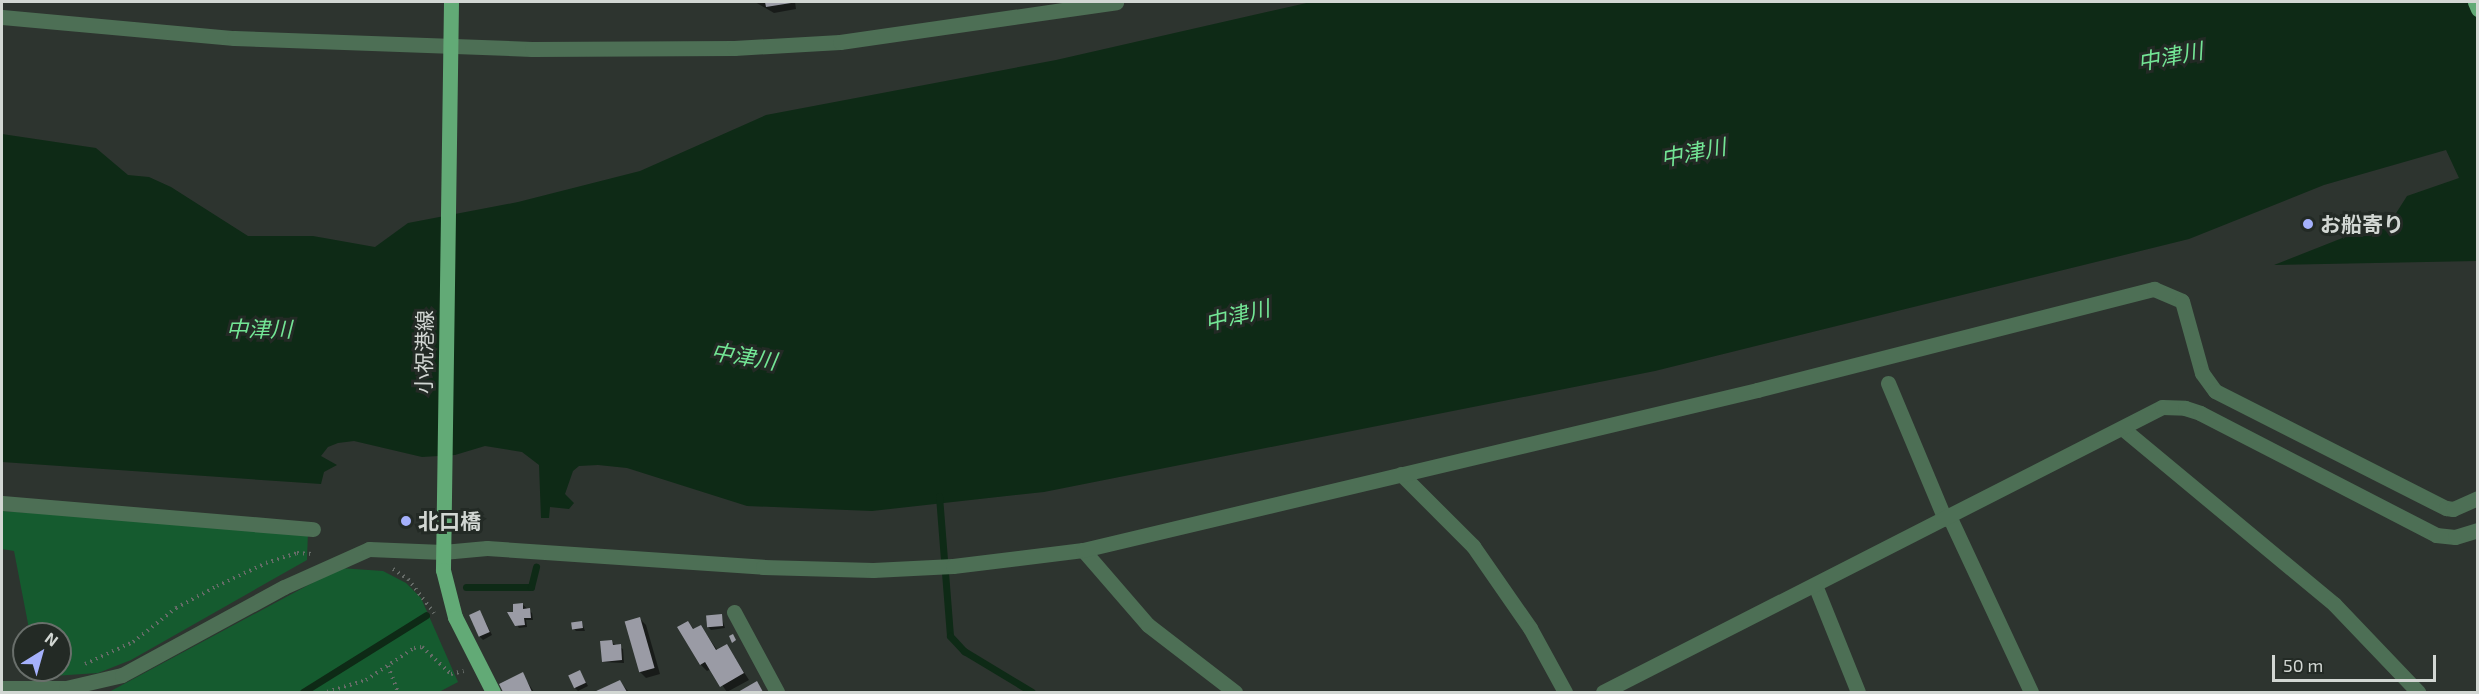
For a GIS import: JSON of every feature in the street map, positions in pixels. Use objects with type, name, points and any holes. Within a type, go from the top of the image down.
[{"type":"main road","name":"小祝港線","points":[[451,2],[442,545],[452,609],[493,693]]},
{"type":"main road","points":[[2475,2],[2478,9]]},
{"type":"street","points":[[2,17],[130,32],[450,53],[723,48],[840,42],[1116,2]]},
{"type":"street","points":[[2,688],[51,691],[105,681],[142,666],[284,587],[357,552],[382,548],[442,545],[763,567],[873,570],[953,566],[1083,550],[1757,390],[2154,289],[2182,301],[2202,373],[2215,391],[2446,508],[2453,509],[2478,498]]},
{"type":"street","points":[[1888,383],[1947,517],[2031,693]]},
{"type":"street","points":[[1603,693],[2154,410],[2185,408],[2436,535],[2455,537],[2478,530]]},
{"type":"street","points":[[2122,428],[2334,604],[2418,693]]},
{"type":"street","points":[[1401,474],[1473,546],[1530,628],[1565,693]]},
{"type":"street","points":[[2,502],[313,529]]},
{"type":"street","points":[[1083,550],[1098,571],[1148,625],[1235,693]]},
{"type":"street","points":[[1815,585],[1858,693]]},
{"type":"street","points":[[735,612],[777,693]]},
{"type":"path","points":[[327,693],[366,680],[414,648],[422,647],[451,674],[465,671]]},
{"type":"path","points":[[388,666],[398,693]]},
{"type":"green space","points":[[2,511],[308,531],[307,560],[131,660],[98,673],[72,675],[72,622],[28,622],[14,551],[2,549]]},
{"type":"green space","points":[[340,568],[383,571],[406,583],[421,598],[458,682],[439,692],[109,692]]},
{"type":"water","name":"中津川","points":[[1311,2],[2477,2],[2477,261],[2274,265],[2393,218],[2407,196],[2459,178],[2446,150],[2324,185],[2189,239],[1655,371],[1044,492],[872,511],[747,506],[627,468],[598,465],[579,466],[573,471],[565,494],[574,503],[569,509],[550,507],[549,518],[541,518],[539,465],[522,452],[485,446],[455,455],[422,457],[354,441],[338,443],[328,447],[321,456],[337,465],[324,472],[321,484],[2,462],[2,134],[96,148],[128,175],[149,177],[171,187],[248,236],[313,236],[375,247],[408,223],[518,202],[640,171],[766,115],[1056,60]]},
{"type":"building","points":[[765,2],[791,2],[791,3],[766,7]]},
{"type":"building","points":[[523,603],[523,609],[530,608],[531,618],[524,618],[525,625],[515,626],[507,612],[513,612],[513,604]]},
{"type":"building","points":[[480,610],[490,632],[479,637],[469,615]]},
{"type":"building","points":[[722,614],[723,626],[707,627],[706,615]]},
{"type":"building","points":[[640,617],[655,668],[639,672],[625,621]]},
{"type":"building","points":[[582,621],[583,628],[572,629],[571,623]]},
{"type":"building","points":[[688,621],[693,629],[701,625],[716,650],[727,644],[744,673],[720,687],[705,662],[700,665],[677,627]]},
{"type":"building","points":[[733,634],[736,640],[732,643],[729,636]]},
{"type":"building","points":[[612,640],[613,645],[621,644],[622,660],[602,662],[600,641]]},
{"type":"building","points":[[580,670],[586,683],[574,688],[568,675]]},
{"type":"building","points":[[523,672],[532,692],[503,692],[499,684]]},
{"type":"building","points":[[620,680],[627,692],[594,692]]},
{"type":"building","points":[[757,681],[763,692],[738,692]]},
{"type":"waterway","points":[[939,496],[950,636],[964,651],[1032,692]]},
{"type":"waterway","points":[[466,587],[531,587],[536,567]]},
{"type":"waterway","points":[[303,692],[426,615]]},
{"type":"place","name":"お船寄り","points":[[2308,224]]},
{"type":"place","name":"北口橋","points":[[406,521]]}]
